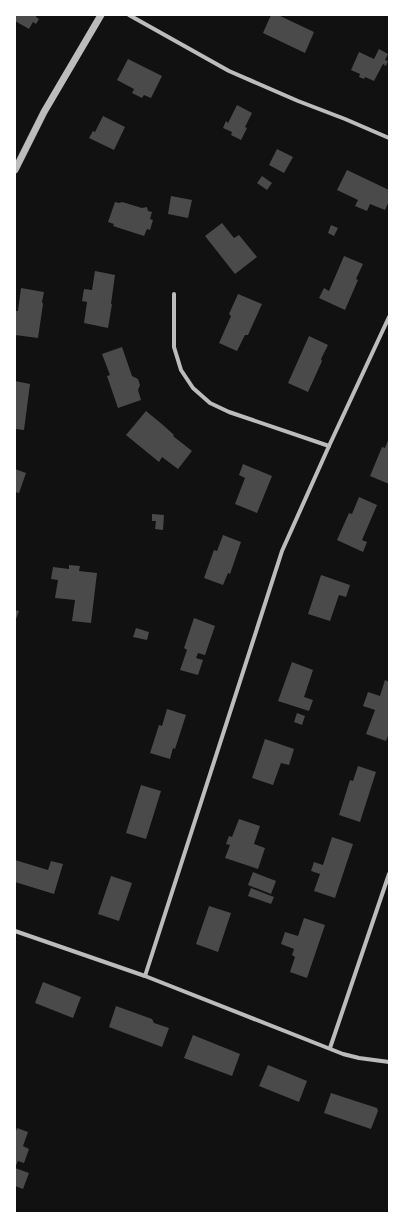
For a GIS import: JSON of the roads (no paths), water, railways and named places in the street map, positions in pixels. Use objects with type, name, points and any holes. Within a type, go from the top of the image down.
[{"type":"street","points":[[15,170],[44,112],[101,15]]},
{"type":"street","points":[[129,15],[229,71],[389,138]]},
{"type":"street","points":[[174,294],[174,347],[181,370],[193,388],[210,403],[229,412],[329,446]]},
{"type":"street","points":[[145,976],[282,552],[389,317]]},
{"type":"street","points":[[330,1048],[389,874]]},
{"type":"street","points":[[15,931],[145,976],[344,1054],[359,1058],[389,1062]]}]
